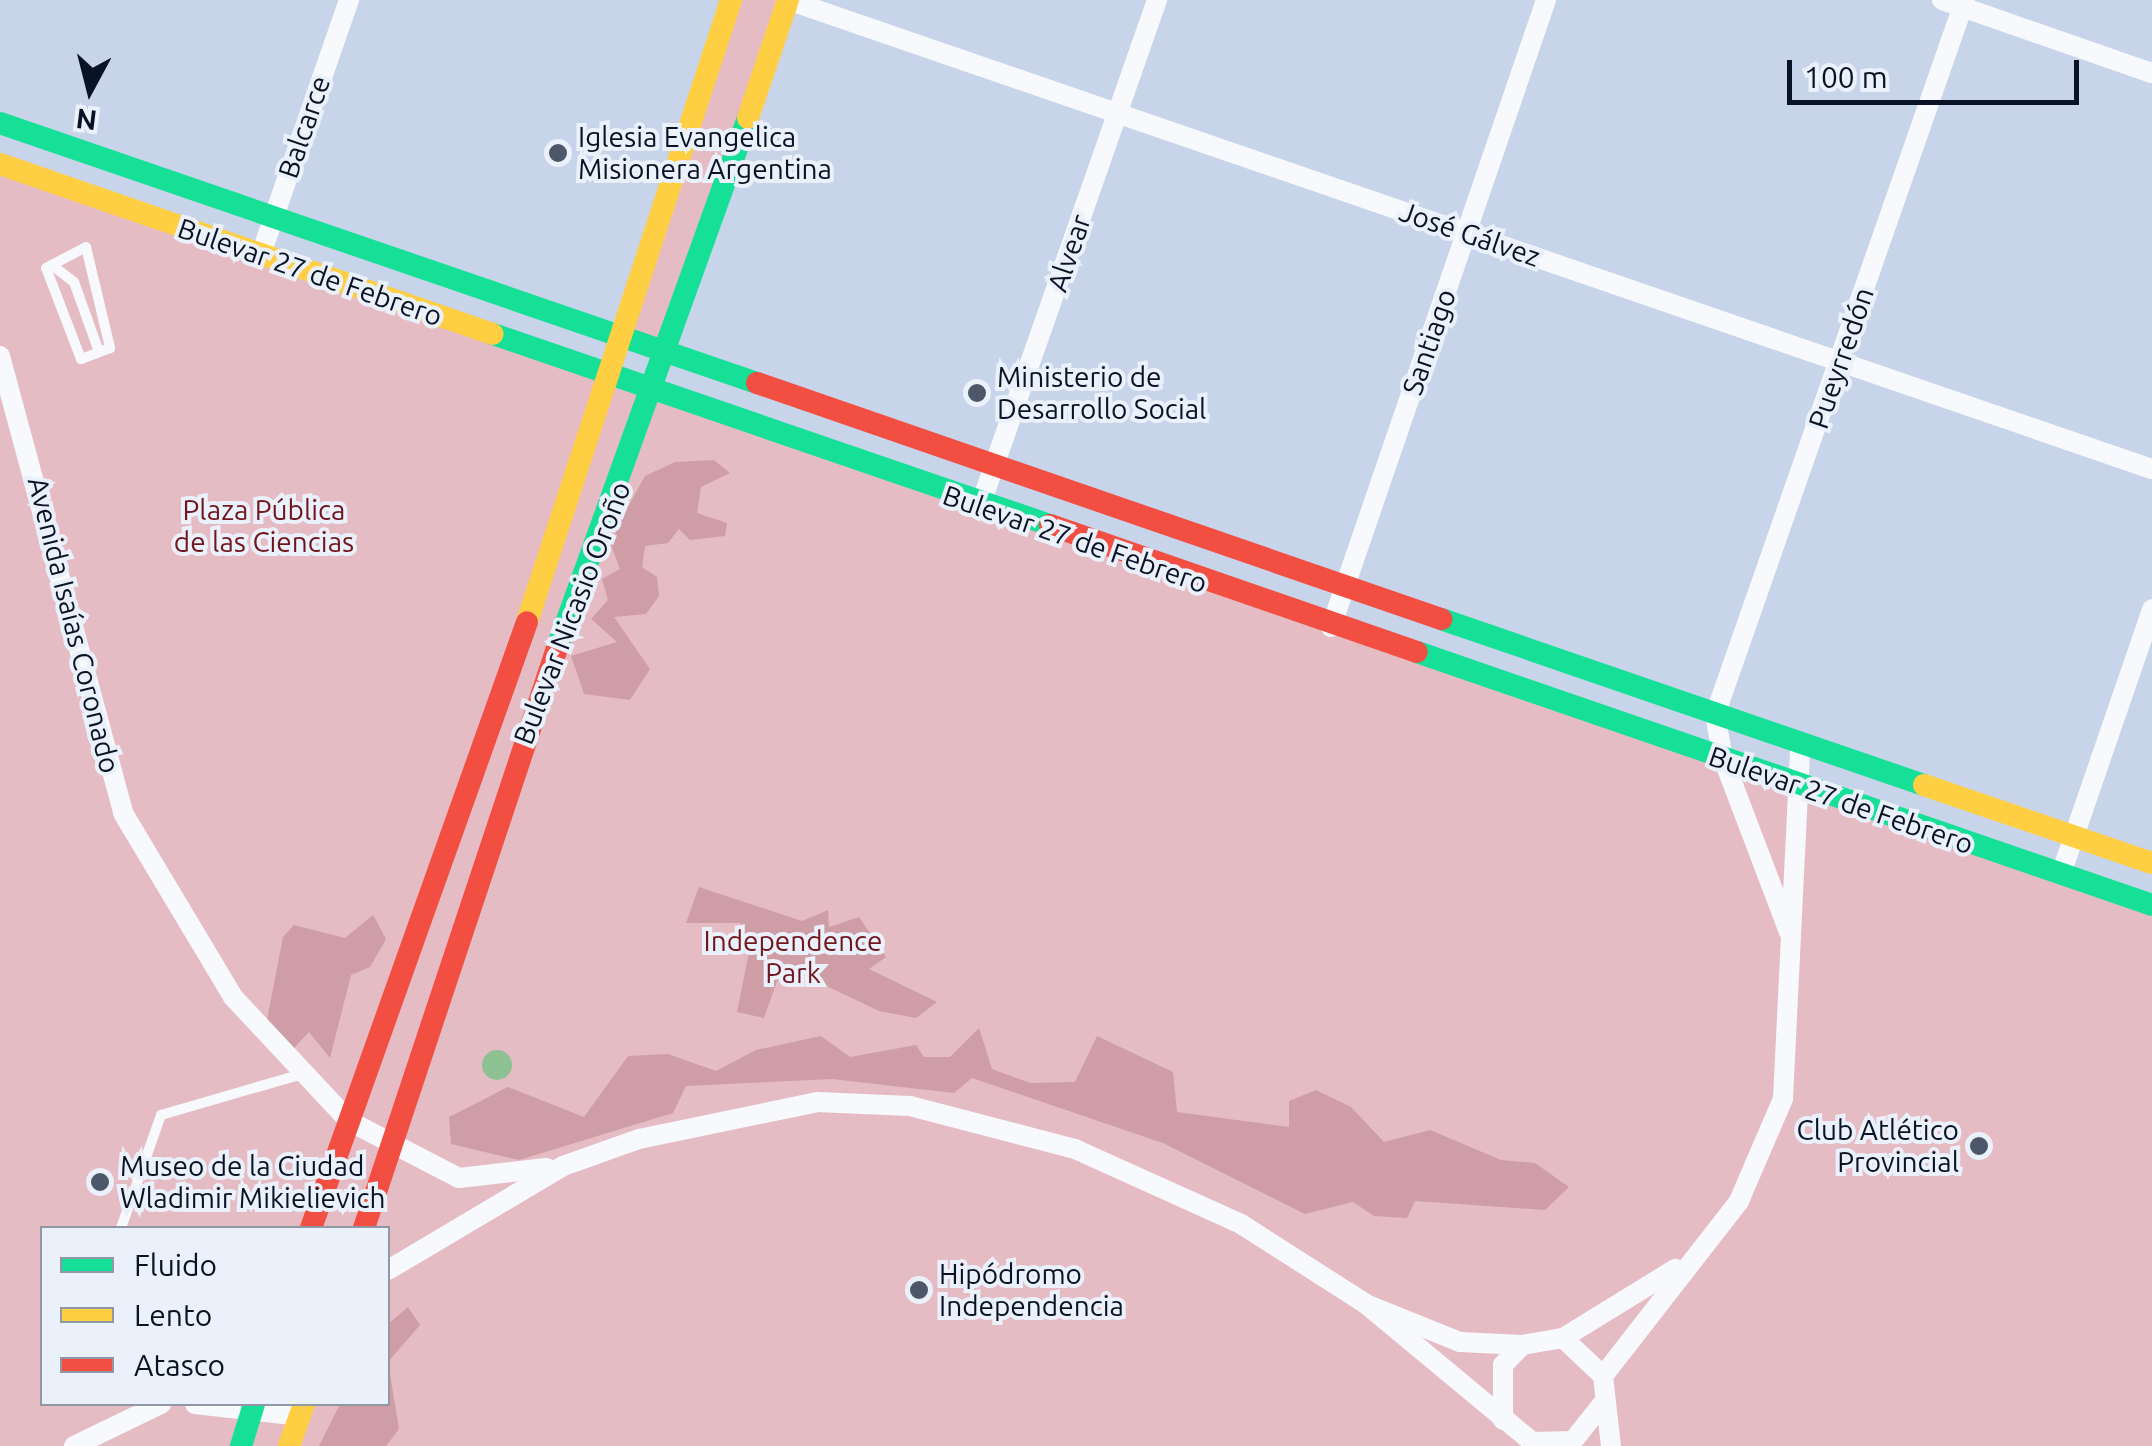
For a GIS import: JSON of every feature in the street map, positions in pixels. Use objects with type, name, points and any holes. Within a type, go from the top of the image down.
[{"type":"main road","name":"Bulevar Nicasio Oroño","points":[[312,1226],[622,334],[731,0]]},
{"type":"main road","name":"Bulevar Nicasio Oroño","points":[[365,1226],[535,702],[652,391],[788,0]]},
{"type":"main road","name":"Bulevar 27 de Febrero","points":[[0,123],[622,334],[1800,746],[2152,863]]},
{"type":"main road","name":"Bulevar 27 de Febrero","points":[[0,164],[1331,627],[2152,905]]},
{"type":"main road","points":[[241,1446],[253,1406]]},
{"type":"main road","points":[[289,1446],[302,1410]]},
{"type":"street","name":"Balcarce","points":[[261,254],[349,0]]},
{"type":"street","name":"José Gálvez","points":[[788,0],[2152,468]]},
{"type":"street","name":"Alvear","points":[[980,506],[1157,0]]},
{"type":"street","name":"Santiago","points":[[1331,627],[1546,0]]},
{"type":"street","points":[[1942,0],[1964,4],[2152,73]]},
{"type":"street","name":"Pueyrredón","points":[[1716,715],[1964,4]]},
{"type":"street","name":"Avenida Isaías Coronado","points":[[0,356],[123,813],[233,997],[298,1074],[349,1121],[394,1140],[459,1178],[562,1166]]},
{"type":"street","points":[[2060,874],[2152,609]]},
{"type":"street","points":[[1716,715],[1722,758],[1789,932]]},
{"type":"street","points":[[1611,1446],[1603,1376],[1685,1262],[1739,1201],[1783,1100],[1789,932],[1804,786],[1800,746]]},
{"type":"street","points":[[390,1269],[562,1166],[738,1112],[817,1102],[910,1106],[994,1121],[1162,1183],[1366,1304],[1460,1342],[1522,1345],[1563,1338],[1685,1262]]},
{"type":"street","points":[[1366,1304],[1534,1444],[1573,1440],[1604,1401]]},
{"type":"street","points":[[1563,1338],[1603,1376]]},
{"type":"street","points":[[1504,1420],[1501,1374],[1522,1345]]},
{"type":"street","points":[[74,1446],[158,1406]]},
{"type":"street","points":[[253,1406],[302,1410]]},
{"type":"lane","points":[[49,267],[86,248],[105,327],[105,350]]},
{"type":"lane","points":[[49,267],[74,282],[92,331],[105,350]]},
{"type":"lane","points":[[49,267],[81,359],[105,350]]},
{"type":"lane","points":[[54,288],[93,276]]},
{"type":"lane","points":[[64,312],[98,300]]},
{"type":"lane","points":[[73,337],[105,327]]},
{"type":"lane","points":[[122,1226],[162,1115],[298,1074]]},
{"type":"green space","points":[[731,0],[788,0],[665,349],[622,334]]},
{"type":"green space","name":"Independence Park","points":[[0,164],[2152,905],[2152,1446],[0,1446]]},
{"type":"green space","points":[[714,460],[730,473],[701,487],[697,513],[727,523],[725,536],[690,540],[679,529],[668,543],[645,546],[642,567],[657,577],[659,596],[646,614],[614,617],[650,669],[630,700],[584,694],[571,656],[617,642],[591,619],[608,600],[602,579],[620,569],[611,545],[645,476],[675,462]]},
{"type":"green space","points":[[699,887],[802,921],[828,910],[829,927],[859,917],[886,957],[869,969],[937,1002],[916,1018],[879,1011],[799,973],[779,976],[764,1018],[737,1012],[749,952],[725,945],[741,923],[686,923]]},
{"type":"green space","points":[[373,915],[386,939],[370,967],[351,975],[330,1058],[309,1032],[294,1048],[267,1020],[283,937],[294,925],[345,938]]},
{"type":"green space","points":[[979,1028],[992,1069],[1030,1083],[1075,1082],[1097,1036],[1173,1072],[1177,1112],[1289,1127],[1289,1101],[1316,1090],[1351,1107],[1384,1142],[1430,1130],[1501,1160],[1535,1163],[1569,1187],[1545,1210],[1415,1201],[1407,1218],[1374,1216],[1353,1202],[1305,1214],[1163,1143],[972,1078],[954,1093],[832,1079],[686,1086],[673,1113],[519,1160],[451,1144],[449,1117],[508,1087],[584,1117],[628,1056],[668,1054],[716,1071],[756,1050],[821,1036],[850,1057],[916,1045],[924,1057],[950,1057]]},
{"type":"green space","points":[[408,1307],[420,1325],[390,1360],[390,1322]]},
{"type":"green space","points":[[390,1374],[399,1429],[386,1446],[319,1446],[339,1406],[390,1406]]},
{"type":"shaded area","points":[[497,1050],[511,1059],[512,1065],[503,1079],[497,1080],[483,1071],[482,1065],[491,1051]]},
{"type":"traffic: fast","points":[[557,648],[748,118]]},
{"type":"traffic: fast","points":[[0,123],[757,383]]},
{"type":"traffic: fast","points":[[493,334],[1050,525]]},
{"type":"traffic: fast","points":[[1441,619],[1924,785]]},
{"type":"traffic: fast","points":[[1417,652],[2152,905]]},
{"type":"traffic: fast","points":[[241,1446],[253,1406]]},
{"type":"traffic: slow","points":[[527,622],[731,0]]},
{"type":"traffic: slow","points":[[748,118],[788,0]]},
{"type":"traffic: slow","points":[[0,164],[493,334]]},
{"type":"traffic: slow","points":[[1924,785],[2152,863]]},
{"type":"traffic: slow","points":[[289,1446],[303,1406]]},
{"type":"traffic: jam","points":[[757,383],[1441,619]]},
{"type":"traffic: jam","points":[[1050,525],[1417,652]]},
{"type":"traffic: jam","points":[[312,1226],[527,622]]},
{"type":"traffic: jam","points":[[365,1226],[557,648]]},
{"type":"place","name":"Iglesia Evangelica Misionera Argentina","points":[[558,153]]},
{"type":"place","name":"Ministerio de Desarrollo Social","points":[[977,393]]},
{"type":"place","name":"Club Atlético Provincial","points":[[1979,1146]]},
{"type":"place","name":"Museo de la Ciudad Wladimir Mikielievich","points":[[100,1182]]},
{"type":"place","name":"Hipódromo Independencia","points":[[919,1290]]},
{"type":"park label","name":"Plaza Pública de las Ciencias","points":[[264,526]]}]
